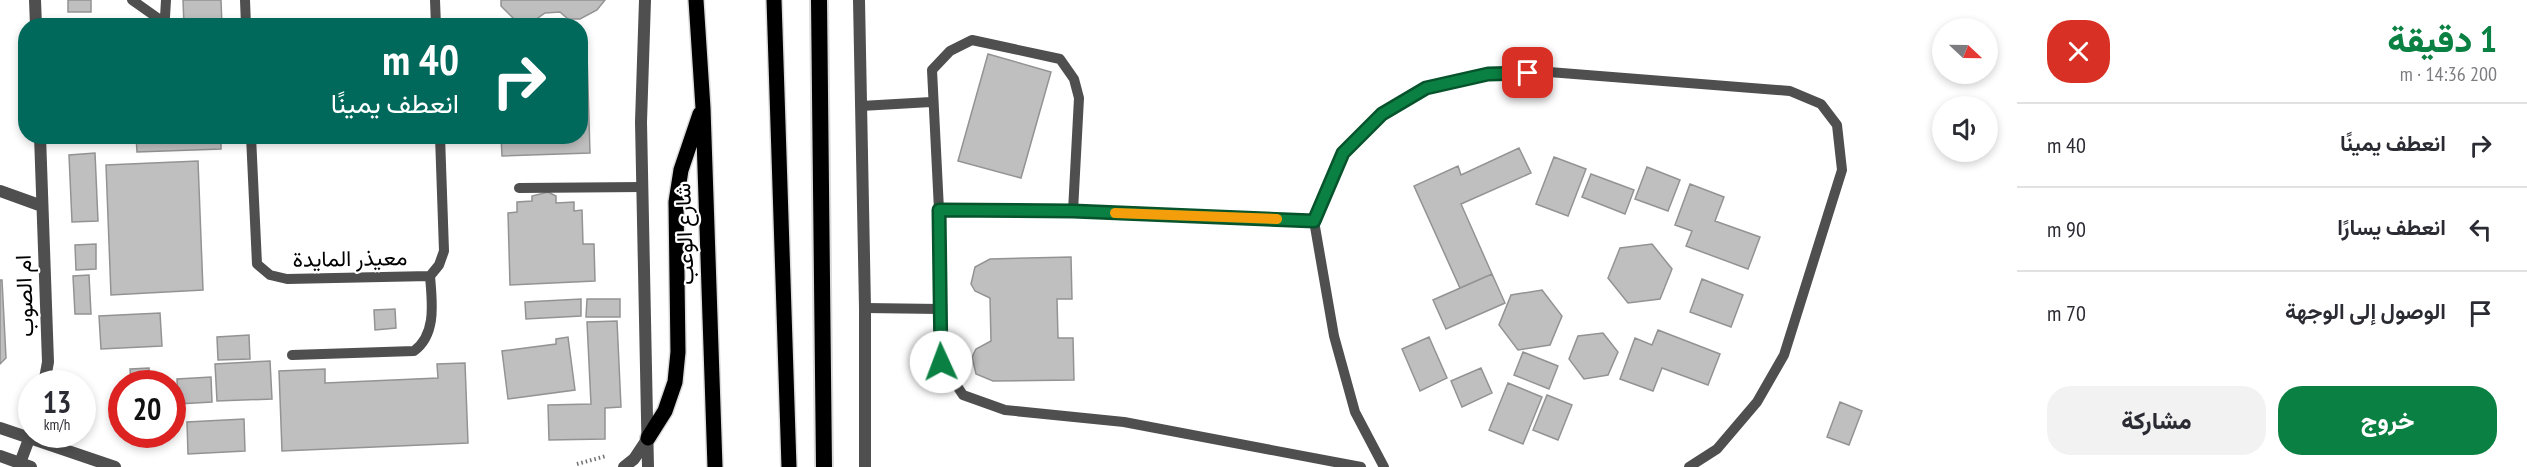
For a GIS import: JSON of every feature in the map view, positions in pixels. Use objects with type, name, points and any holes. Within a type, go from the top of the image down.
[{"type":"highway","points":[[819,0],[824,467]]},
{"type":"main road","name":"شارع الوعب","points":[[696,0],[703,108],[715,467]]},
{"type":"main road","points":[[774,0],[789,467]]},
{"type":"main road","points":[[648,438],[664,411],[675,382],[678,352],[676,202],[681,170],[703,108]]},
{"type":"street","points":[[35,0],[36,18]]},
{"type":"street","name":"شارع الوعب","points":[[645,0],[641,122],[648,467]]},
{"type":"street","points":[[859,0],[865,308],[865,467]]},
{"type":"street","name":"ام الصوب","points":[[39,144],[47,370]]},
{"type":"street","points":[[0,191],[42,206]]},
{"type":"street","points":[[0,429],[18,433]]},
{"type":"street","points":[[624,467],[633,459],[648,438]]},
{"type":"street","points":[[0,456],[25,465],[28,448]]},
{"type":"street","points":[[65,448],[115,467]]},
{"type":"lane","points":[[132,0],[158,18]]},
{"type":"lane","points":[[162,18],[165,17],[166,0]]},
{"type":"lane","points":[[245,0],[246,18]]},
{"type":"lane","points":[[435,0],[435,18]]},
{"type":"lane","points":[[1073,211],[1079,98],[1074,79],[1060,59],[972,40],[950,51],[932,70],[931,102],[939,210],[941,362],[963,395],[1005,410],[1124,422],[1361,467]]},
{"type":"lane","points":[[1384,467],[1355,412],[1334,336],[1314,221],[1343,153],[1382,114],[1426,88],[1488,74],[1549,72],[1791,91],[1821,104],[1838,124],[1842,170],[1784,355],[1757,402],[1730,434],[1717,449],[1689,467]]},
{"type":"lane","points":[[861,106],[931,102]]},
{"type":"lane","name":"معيذر المايدة","points":[[251,144],[257,264],[270,275],[287,279],[430,276],[439,265],[444,251],[440,144]]},
{"type":"lane","points":[[519,188],[643,187]]},
{"type":"lane","points":[[939,210],[1073,211],[1314,221]]},
{"type":"lane","points":[[292,355],[414,351],[424,344],[430,328],[430,276]]},
{"type":"lane","points":[[865,308],[940,309]]},
{"type":"path","points":[[577,464],[594,461],[614,450]]},
{"type":"building","points":[[68,0],[91,0],[91,12],[68,12]]},
{"type":"building","points":[[183,0],[221,0],[222,18],[184,18]]},
{"type":"building","points":[[501,0],[605,0],[597,10],[582,18],[567,18],[560,12],[545,13],[538,18],[513,18],[501,6]]},
{"type":"building","points":[[988,54],[1051,72],[1021,178],[958,161]]},
{"type":"building","points":[[588,87],[590,153],[502,156],[501,144],[588,144]]},
{"type":"building","points":[[136,144],[221,144],[221,149],[137,152]]},
{"type":"building","points":[[1519,148],[1531,173],[1461,204],[1492,274],[1460,288],[1414,186],[1458,166],[1461,175]]},
{"type":"building","points":[[95,153],[98,221],[72,222],[69,155]]},
{"type":"building","points":[[1554,157],[1586,169],[1568,216],[1536,204]]},
{"type":"building","points":[[198,161],[203,290],[111,295],[106,165]]},
{"type":"building","points":[[1647,167],[1680,180],[1668,211],[1635,199]]},
{"type":"building","points":[[1591,174],[1634,190],[1625,214],[1582,197]]},
{"type":"building","points":[[1690,184],[1724,197],[1715,221],[1760,237],[1748,269],[1686,246],[1692,231],[1675,225]]},
{"type":"building","points":[[548,192],[556,196],[556,203],[574,202],[574,211],[582,210],[583,244],[594,244],[595,281],[510,285],[508,213],[517,212],[517,202],[532,201],[532,196]]},
{"type":"building","points":[[96,244],[96,269],[76,270],[75,245]]},
{"type":"building","points":[[1652,244],[1672,269],[1660,299],[1628,303],[1608,278],[1620,248]]},
{"type":"building","points":[[1071,257],[1072,299],[1057,299],[1058,338],[1073,338],[1074,380],[993,381],[976,374],[972,357],[976,349],[991,341],[990,298],[975,291],[971,284],[975,267],[990,259]]},
{"type":"building","points":[[1492,274],[1505,303],[1446,329],[1433,300]]},
{"type":"building","points":[[89,275],[91,314],[75,314],[73,276]]},
{"type":"building","points":[[1702,279],[1743,295],[1731,327],[1690,312]]},
{"type":"building","points":[[0,280],[2,280],[6,358],[0,364]]},
{"type":"building","points":[[1542,290],[1562,316],[1550,345],[1518,350],[1499,325],[1511,295]]},
{"type":"building","points":[[581,299],[581,316],[526,319],[525,302]]},
{"type":"building","points":[[587,299],[620,299],[620,317],[586,317]]},
{"type":"building","points":[[395,309],[396,328],[375,330],[374,310]]},
{"type":"building","points":[[160,313],[162,346],[101,349],[99,316]]},
{"type":"building","points":[[617,321],[621,407],[605,408],[605,439],[549,440],[548,405],[591,404],[587,322]]},
{"type":"building","points":[[1658,330],[1720,354],[1708,385],[1662,368],[1653,391],[1620,379],[1635,338],[1652,345]]},
{"type":"building","points":[[1603,333],[1618,352],[1608,375],[1584,379],[1569,359],[1578,336]]},
{"type":"building","points":[[249,335],[250,359],[218,360],[217,337]]},
{"type":"building","points":[[568,337],[575,390],[508,399],[502,351],[556,344],[556,339]]},
{"type":"building","points":[[1429,337],[1447,378],[1420,391],[1402,349]]},
{"type":"building","points":[[1523,352],[1558,366],[1549,389],[1514,375]]},
{"type":"building","points":[[270,361],[272,399],[217,401],[215,364]]},
{"type":"building","points":[[465,363],[468,443],[282,451],[279,371],[325,369],[325,383],[438,378],[437,364]]},
{"type":"building","points":[[149,368],[149,370],[130,370]]},
{"type":"building","points":[[1481,368],[1492,393],[1462,407],[1451,381]]},
{"type":"building","points":[[211,377],[212,402],[186,404],[186,378]]},
{"type":"building","points":[[1508,383],[1542,397],[1523,444],[1489,430]]},
{"type":"building","points":[[1547,395],[1572,405],[1558,440],[1533,430]]},
{"type":"building","points":[[1840,402],[1862,411],[1849,445],[1827,437]]},
{"type":"building","points":[[244,419],[245,451],[188,454],[187,422]]},
{"type":"slow traffic","points":[[1115,213],[1277,219]]},
{"type":"route","points":[[941,362],[939,210],[1073,211],[1314,221],[1343,153],[1382,114],[1426,88],[1488,74],[1528,73]]}]
